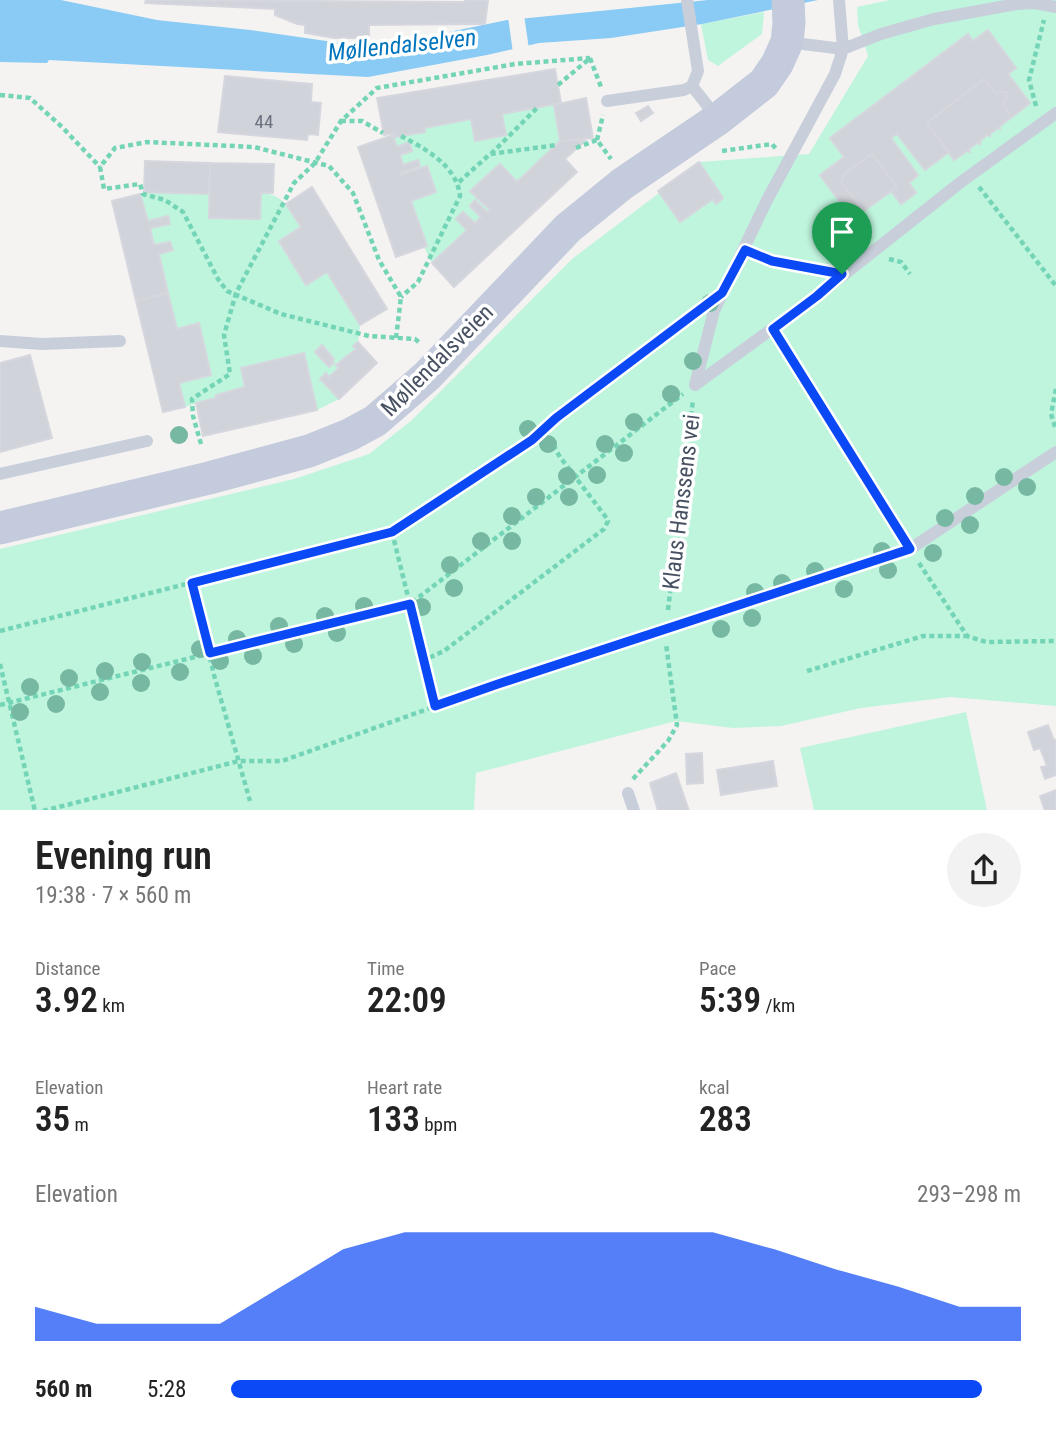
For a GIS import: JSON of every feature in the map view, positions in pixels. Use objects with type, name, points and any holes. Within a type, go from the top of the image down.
[{"type":"street","name":"Møllendalsveien","points":[[0,528],[309,451],[375,421],[426,376],[568,229],[622,184],[718,119],[764,83],[787,42],[788,4]]},
{"type":"lane","points":[[607,101],[684,90],[692,86],[698,71],[687,0]]},
{"type":"lane","points":[[695,385],[709,324],[722,293],[766,202],[835,74],[843,49],[839,0]]},
{"type":"lane","points":[[787,42],[843,49],[881,34],[934,19],[1016,4],[1052,6]]},
{"type":"lane","points":[[692,86],[718,119]]},
{"type":"lane","points":[[695,385],[817,296],[842,274],[1056,113]]},
{"type":"lane","points":[[745,250],[772,261],[842,274]]},
{"type":"lane","points":[[0,341],[42,344],[120,341]]},
{"type":"lane","points":[[0,474],[147,441]]},
{"type":"lane","points":[[665,629],[910,549],[1056,452]]},
{"type":"lane","points":[[628,793],[634,810]]},
{"type":"path","points":[[1031,89],[1029,74],[1052,6]]},
{"type":"path","points":[[558,85],[590,58]]},
{"type":"path","points":[[590,58],[607,101],[597,140],[606,154]]},
{"type":"path","points":[[201,444],[193,416],[192,399],[230,374],[224,335],[236,293],[294,183],[315,163],[341,121],[377,88],[515,64],[590,58]]},
{"type":"path","points":[[0,95],[30,98],[62,127],[100,167],[104,190],[140,184],[143,194],[164,200],[183,212],[218,279],[227,290],[281,314],[369,336],[415,339]]},
{"type":"path","points":[[458,181],[490,155],[537,108]]},
{"type":"path","points":[[341,121],[362,121],[383,134]]},
{"type":"path","points":[[401,136],[429,150],[458,181],[460,196],[418,282],[401,297]]},
{"type":"path","points":[[576,148],[597,140]]},
{"type":"path","points":[[100,167],[115,148],[147,142],[254,147],[329,166],[353,193],[379,260],[401,297],[396,338]]},
{"type":"path","points":[[490,155],[557,145]]},
{"type":"path","points":[[733,149],[760,145]]},
{"type":"path","points":[[970,176],[1056,286]]},
{"type":"path","points":[[901,262],[910,274]]},
{"type":"path","points":[[0,631],[392,532],[532,440],[722,293]]},
{"type":"path","points":[[773,329],[967,636]]},
{"type":"path","points":[[0,705],[410,604],[695,385]]},
{"type":"path","name":"Klaus Hanssens vei","points":[[628,793],[633,778],[668,741],[677,725],[665,629],[695,385]]},
{"type":"path","points":[[1056,389],[1051,414],[1056,430]]},
{"type":"path","points":[[422,661],[444,651],[604,529],[608,521],[605,516],[544,429]]},
{"type":"path","points":[[392,532],[435,706]]},
{"type":"path","points":[[192,583],[214,675],[250,802]]},
{"type":"path","points":[[43,810],[239,761],[282,761],[435,706],[665,629]]},
{"type":"path","points":[[807,671],[923,636],[967,636],[986,642],[1056,641]]},
{"type":"path","points":[[0,664],[35,810]]},
{"type":"green space","points":[[890,0],[1056,0],[1056,706],[950,697],[861,708],[781,726],[733,728],[676,721],[476,773],[474,810],[0,810],[0,549],[294,479],[369,454],[412,420],[572,259],[700,162],[809,154],[868,56],[858,25],[857,7]]},
{"type":"green space","points":[[764,12],[762,34],[718,66],[708,60],[701,24]]},
{"type":"green space","points":[[554,105],[560,141],[517,182],[470,191],[490,210],[487,212],[475,200],[470,206],[481,217],[475,223],[463,213],[456,219],[467,230],[432,263],[424,247],[427,245],[411,201],[436,192],[401,175],[400,173],[420,165],[418,160],[403,165],[400,155],[411,151],[409,142],[397,147],[393,135],[395,137],[471,119],[475,141],[505,135],[502,114]]},
{"type":"green space","points":[[261,193],[275,196],[286,204],[301,227],[279,242],[306,284],[327,272],[360,325],[358,342],[353,346],[356,349],[336,364],[339,368],[329,377],[326,374],[320,379],[339,399],[317,410],[304,353],[241,368],[245,387],[185,407],[179,383],[211,375],[199,324],[177,329],[159,254],[172,250],[171,242],[154,245],[150,228],[170,224],[168,217],[148,221],[140,194],[209,194],[209,218],[260,219]]},
{"type":"green space","points":[[966,712],[987,810],[814,810],[800,748]]},
{"type":"water","name":"Møllendalselven","points":[[0,0],[61,0],[157,20],[340,43],[396,43],[507,20],[708,0],[818,0],[702,24],[611,38],[539,43],[368,77],[49,60],[47,63],[0,62]]},
{"type":"pier","points":[[524,15],[529,49],[513,53],[508,17]]},
{"type":"building","points":[[146,0],[488,0],[485,24],[369,25],[369,38],[334,38],[305,33],[305,25],[275,15],[275,9],[145,3]]},
{"type":"building","points":[[988,30],[1016,68],[1008,74],[1030,103],[1012,117],[1003,104],[1008,94],[995,93],[984,79],[927,123],[949,152],[925,170],[897,134],[891,138],[918,175],[909,183],[916,193],[901,204],[891,191],[897,187],[872,154],[844,174],[841,182],[862,209],[851,217],[820,175],[844,157],[830,138],[968,34],[973,41]]},
{"type":"building","points":[[555,69],[561,103],[502,114],[506,135],[475,141],[471,119],[424,128],[425,132],[395,137],[394,133],[384,135],[377,98]]},
{"type":"building","points":[[225,76],[312,84],[311,102],[321,103],[318,135],[308,134],[307,140],[218,132]]},
{"type":"building","points":[[984,79],[995,93],[1008,94],[1003,104],[1012,117],[1000,126],[1000,129],[990,136],[987,135],[980,144],[977,143],[969,149],[970,152],[967,151],[954,160],[927,123]]},
{"type":"building","points":[[586,98],[593,138],[560,141],[554,105]]},
{"type":"building","points":[[648,106],[653,113],[641,121],[636,113]]},
{"type":"building","points":[[393,135],[397,147],[409,142],[412,151],[400,155],[403,165],[418,160],[420,166],[400,173],[401,175],[427,166],[436,192],[411,201],[427,246],[396,257],[358,147]]},
{"type":"building","points":[[586,140],[565,159],[577,172],[454,287],[432,263],[467,230],[456,219],[463,212],[475,223],[481,217],[470,206],[475,200],[487,212],[490,210],[470,191],[500,164],[517,182],[560,141]]},
{"type":"building","points":[[872,154],[897,187],[864,211],[841,182],[844,174]]},
{"type":"building","points":[[145,161],[210,163],[209,194],[144,192]]},
{"type":"building","points":[[699,162],[723,198],[716,204],[713,199],[680,222],[658,191]]},
{"type":"building","points":[[210,163],[274,164],[273,193],[261,193],[260,219],[209,218]]},
{"type":"building","points":[[312,187],[387,309],[360,325],[327,272],[306,285],[279,241],[301,227],[286,204]]},
{"type":"building","points":[[140,194],[148,221],[168,216],[170,224],[150,228],[154,245],[170,242],[173,250],[159,254],[168,293],[136,301],[112,201]]},
{"type":"building","points":[[168,293],[177,329],[199,323],[211,375],[179,383],[185,407],[163,412],[136,301]]},
{"type":"building","points":[[358,342],[377,363],[339,399],[320,379],[326,373],[329,377],[339,368],[336,365],[356,349],[353,346]]},
{"type":"building","points":[[322,345],[334,359],[334,363],[329,367],[315,352]]},
{"type":"building","points":[[304,353],[317,410],[203,436],[196,403],[245,387],[241,368]]},
{"type":"building","points":[[30,355],[52,438],[0,452],[0,363]]},
{"type":"building","points":[[1048,725],[1056,740],[1056,775],[1045,779],[1041,767],[1047,766],[1040,748],[1034,750],[1028,732]]},
{"type":"building","points":[[702,753],[703,783],[687,784],[686,754]]},
{"type":"building","points":[[773,761],[777,786],[721,795],[717,770]]},
{"type":"building","points":[[676,773],[689,810],[658,810],[650,783]]},
{"type":"building","points":[[1056,790],[1056,810],[1045,810],[1040,796]]},
{"type":"route","points":[[745,250],[772,261],[842,274],[773,329],[910,549],[435,706],[410,604],[210,653],[192,583],[392,532],[532,440],[556,418],[722,293],[745,250]]}]
